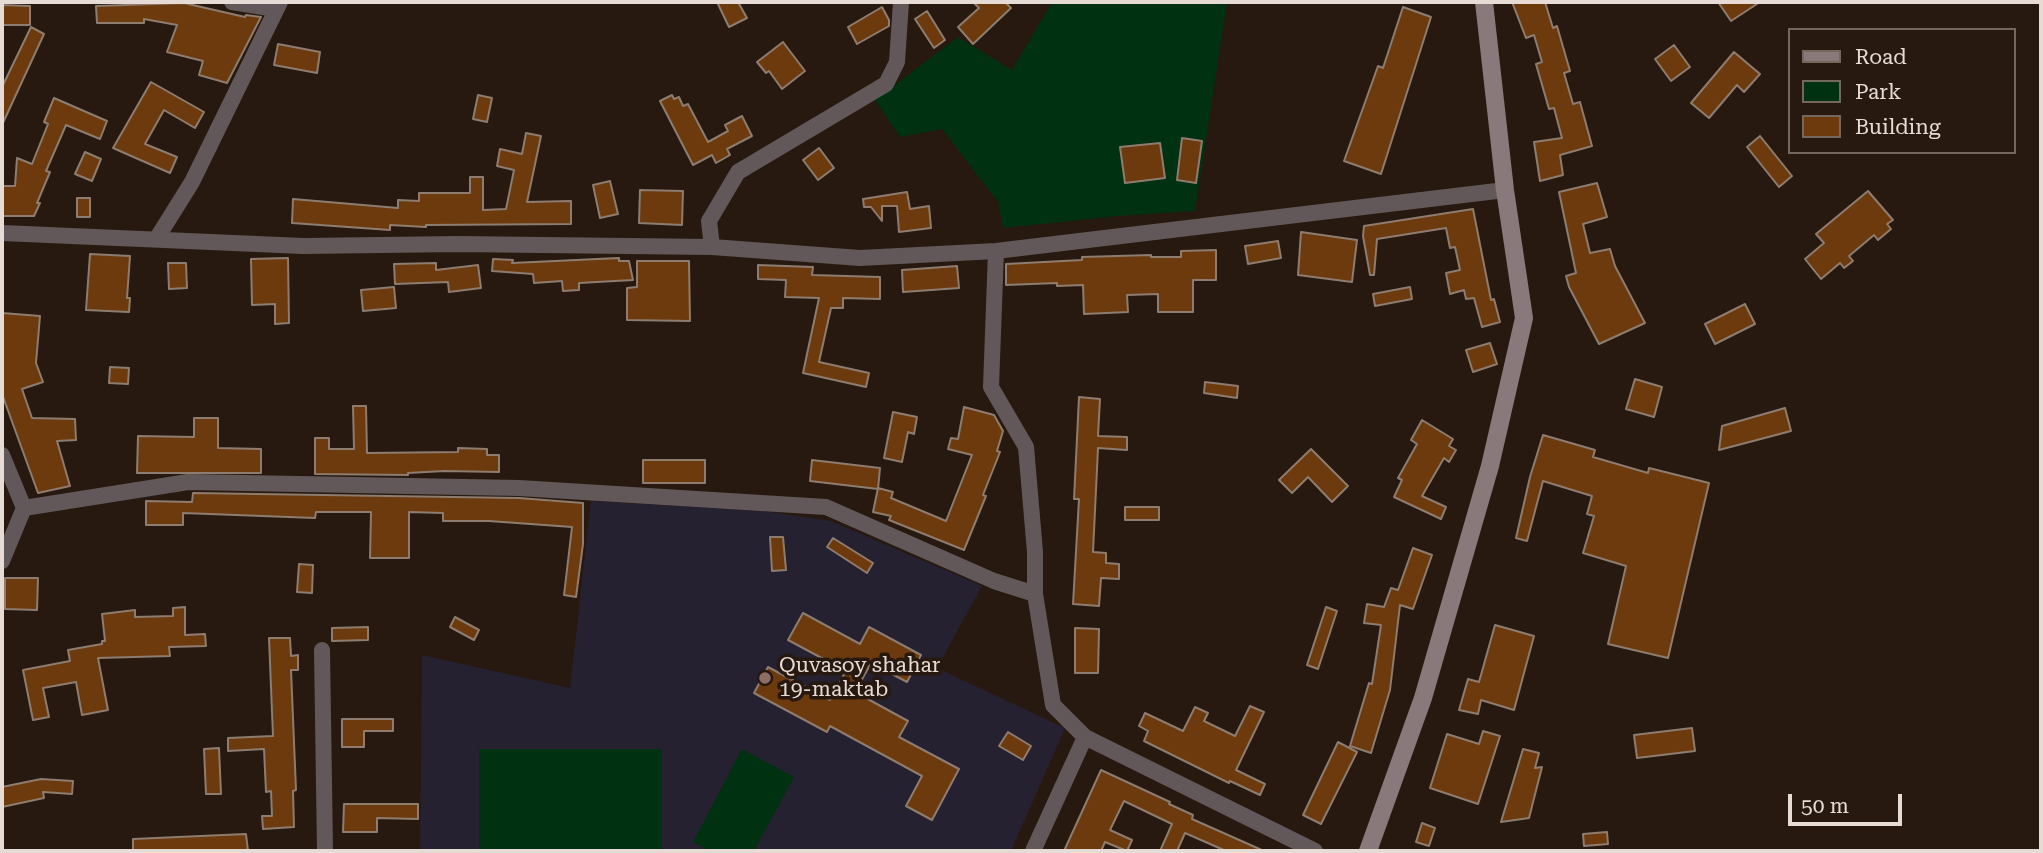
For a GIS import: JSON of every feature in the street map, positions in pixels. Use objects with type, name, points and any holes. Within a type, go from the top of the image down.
[{"type":"main road","points":[[1368,851],[1423,698],[1454,593],[1490,466],[1524,318],[1505,190],[1484,2]]},
{"type":"street","points":[[157,238],[192,182],[278,5],[232,2]]},
{"type":"street","points":[[712,247],[709,222],[738,172],[887,85],[897,62],[901,2]]},
{"type":"street","points":[[2,233],[303,246],[458,244],[712,247],[860,258],[996,251],[1505,190]]},
{"type":"street","points":[[996,251],[992,387],[1026,447],[1035,552],[1035,594],[1053,705],[1086,737],[1315,851]]},
{"type":"street","points":[[2,456],[24,508],[2,561]]},
{"type":"street","points":[[24,508],[188,482],[519,488],[826,507],[994,581],[1035,594]]},
{"type":"street","points":[[322,650],[326,851]]},
{"type":"street","points":[[1033,851],[1086,737]]},
{"type":"shaded area","name":"Quvasoy shahar 19-maktab","points":[[591,501],[764,511],[831,521],[982,586],[937,668],[1065,728],[1011,851],[420,851],[422,655],[570,688]]},
{"type":"green space","points":[[1052,2],[1227,2],[1195,211],[1003,228],[998,202],[942,129],[900,137],[875,100],[958,37],[1012,70]]},
{"type":"green space","points":[[479,749],[662,749],[662,851],[479,851]]},
{"type":"green space","points":[[742,749],[794,777],[754,851],[711,851],[693,842]]},
{"type":"building","points":[[717,2],[738,2],[747,18],[729,27]]},
{"type":"building","points":[[973,2],[1005,2],[1011,8],[973,44],[958,27],[979,8]]},
{"type":"building","points":[[1512,2],[1545,2],[1553,28],[1557,26],[1570,71],[1564,73],[1573,104],[1580,102],[1592,146],[1560,155],[1563,175],[1540,181],[1534,142],[1562,138],[1554,108],[1549,109],[1536,64],[1542,62],[1534,35],[1526,38]]},
{"type":"building","points":[[1718,2],[1760,2],[1731,21]]},
{"type":"building","points":[[184,3],[245,17],[261,17],[227,83],[199,75],[203,61],[167,52],[177,25],[144,19],[144,23],[97,23],[96,6]]},
{"type":"building","points":[[2,5],[30,6],[30,25],[2,25]]},
{"type":"building","points":[[882,7],[889,26],[857,44],[848,27]]},
{"type":"building","points":[[1403,7],[1431,17],[1381,174],[1344,161],[1378,66],[1383,68]]},
{"type":"building","points":[[927,11],[945,40],[934,48],[915,19]]},
{"type":"building","points":[[31,27],[44,34],[2,125],[2,87]]},
{"type":"building","points":[[783,42],[805,71],[782,89],[769,71],[766,73],[757,62]]},
{"type":"building","points":[[278,44],[320,52],[317,73],[274,65]]},
{"type":"building","points":[[1674,45],[1690,67],[1671,81],[1655,59]]},
{"type":"building","points":[[1734,52],[1760,74],[1744,92],[1737,85],[1709,118],[1691,103]]},
{"type":"building","points":[[151,82],[204,112],[195,128],[164,110],[145,144],[177,157],[170,173],[113,148]]},
{"type":"building","points":[[478,95],[492,98],[487,122],[473,119]]},
{"type":"building","points":[[672,95],[674,99],[679,97],[683,106],[688,104],[708,142],[728,131],[725,125],[742,116],[752,136],[727,149],[730,155],[716,163],[712,155],[693,165],[660,101]]},
{"type":"building","points":[[54,98],[107,121],[100,139],[66,125],[46,171],[50,172],[34,216],[2,216],[2,186],[15,186],[17,158],[32,164],[48,124],[44,122]]},
{"type":"building","points":[[526,133],[541,136],[527,202],[571,201],[571,224],[426,227],[390,225],[390,230],[292,223],[293,199],[398,208],[398,200],[419,201],[419,193],[470,193],[470,177],[483,177],[483,210],[506,209],[514,170],[497,166],[500,149],[522,154]]},
{"type":"building","points":[[1760,136],[1792,176],[1779,187],[1747,147]]},
{"type":"building","points":[[1182,138],[1202,141],[1196,183],[1177,180]]},
{"type":"building","points":[[1160,143],[1165,178],[1125,183],[1120,147]]},
{"type":"building","points":[[819,148],[834,168],[818,180],[803,160]]},
{"type":"building","points":[[85,152],[101,159],[92,181],[75,174]]},
{"type":"building","points":[[610,181],[618,214],[600,218],[593,185]]},
{"type":"building","points":[[1597,183],[1607,217],[1583,224],[1590,253],[1610,249],[1615,266],[1645,323],[1599,344],[1569,287],[1566,276],[1576,273],[1559,192]]},
{"type":"building","points":[[640,190],[683,191],[682,225],[639,223]]},
{"type":"building","points":[[1868,191],[1893,220],[1887,224],[1891,229],[1878,240],[1874,235],[1849,256],[1853,261],[1844,268],[1840,263],[1821,279],[1805,259],[1824,243],[1816,234]]},
{"type":"building","points":[[907,192],[910,209],[929,206],[931,228],[899,232],[897,206],[882,206],[882,221],[871,207],[864,207],[863,199]]},
{"type":"building","points":[[77,198],[90,198],[90,217],[77,217]]},
{"type":"building","points":[[1473,209],[1491,300],[1494,299],[1500,322],[1482,327],[1474,298],[1466,299],[1464,290],[1450,294],[1446,273],[1460,270],[1455,247],[1450,248],[1446,228],[1377,239],[1374,275],[1370,275],[1363,236],[1364,226]]},
{"type":"building","points":[[1301,232],[1357,240],[1352,282],[1298,275]]},
{"type":"building","points":[[1278,241],[1281,258],[1248,264],[1245,246]]},
{"type":"building","points":[[1216,250],[1216,280],[1193,280],[1193,312],[1158,312],[1158,294],[1127,295],[1128,312],[1084,314],[1083,285],[1006,285],[1006,264],[1082,260],[1082,257],[1181,257],[1181,251]]},
{"type":"building","points":[[90,254],[130,256],[127,298],[130,298],[129,312],[86,310]]},
{"type":"building","points":[[288,258],[289,323],[275,324],[275,304],[252,305],[251,259]]},
{"type":"building","points":[[619,258],[619,261],[629,261],[633,280],[579,283],[579,290],[563,291],[562,281],[534,283],[533,274],[492,271],[493,259],[513,260],[512,263]]},
{"type":"building","points":[[637,261],[689,261],[690,321],[627,320],[627,288],[637,287]]},
{"type":"building","points":[[168,263],[186,263],[187,288],[169,289]]},
{"type":"building","points":[[436,263],[436,270],[478,265],[481,288],[449,292],[448,282],[395,284],[394,264]]},
{"type":"building","points":[[758,265],[813,267],[812,275],[880,277],[880,299],[843,298],[843,308],[831,308],[819,362],[869,373],[866,387],[803,373],[819,298],[785,297],[786,280],[758,279]]},
{"type":"building","points":[[957,266],[959,288],[903,292],[902,270]]},
{"type":"building","points":[[394,287],[396,308],[363,311],[361,290]]},
{"type":"building","points":[[1410,287],[1412,299],[1375,306],[1373,294]]},
{"type":"building","points":[[1745,304],[1755,324],[1715,344],[1705,324]]},
{"type":"building","points":[[2,313],[40,316],[36,363],[43,382],[22,389],[32,418],[75,419],[76,440],[57,441],[70,486],[38,493],[2,394]]},
{"type":"building","points":[[1490,343],[1497,364],[1473,372],[1466,350]]},
{"type":"building","points":[[110,367],[129,368],[128,384],[109,383]]},
{"type":"building","points":[[1635,379],[1662,387],[1654,417],[1626,409]]},
{"type":"building","points":[[1205,382],[1238,386],[1237,398],[1204,393]]},
{"type":"building","points":[[1079,397],[1100,399],[1098,436],[1127,437],[1127,450],[1098,448],[1093,552],[1106,553],[1106,563],[1119,564],[1119,579],[1101,578],[1099,606],[1073,604],[1079,499],[1074,499]]},
{"type":"building","points":[[353,406],[366,406],[367,453],[487,449],[487,455],[499,455],[499,472],[315,474],[315,438],[329,438],[329,449],[354,449]]},
{"type":"building","points":[[964,407],[994,415],[1003,431],[997,451],[1000,452],[983,495],[986,496],[964,550],[889,520],[891,516],[873,512],[878,488],[893,492],[891,498],[946,521],[972,455],[948,449],[951,438],[958,439]]},
{"type":"building","points":[[1785,408],[1791,431],[1719,450],[1722,426]]},
{"type":"building","points":[[893,412],[917,417],[914,434],[908,432],[902,462],[884,458]]},
{"type":"building","points":[[194,418],[218,418],[218,448],[261,449],[261,473],[137,473],[138,436],[194,437]]},
{"type":"building","points":[[1422,420],[1453,439],[1449,446],[1456,450],[1449,462],[1444,458],[1422,496],[1446,507],[1441,519],[1394,497],[1402,480],[1398,478],[1417,444],[1411,440]]},
{"type":"building","points":[[1543,435],[1595,450],[1593,457],[1648,473],[1649,468],[1709,483],[1668,658],[1608,644],[1626,566],[1583,553],[1594,516],[1587,514],[1592,496],[1543,481],[1527,541],[1516,538]]},
{"type":"building","points":[[1311,449],[1348,486],[1332,502],[1308,477],[1292,493],[1279,480]]},
{"type":"building","points":[[643,460],[705,460],[705,483],[643,483]]},
{"type":"building","points":[[812,460],[880,468],[878,489],[810,481]]},
{"type":"building","points":[[193,493],[519,498],[583,503],[583,544],[576,597],[564,595],[572,527],[489,521],[443,521],[443,513],[409,512],[409,558],[370,558],[371,512],[316,512],[315,518],[183,513],[183,525],[146,525],[146,501],[192,502]]},
{"type":"building","points":[[1125,507],[1159,507],[1159,520],[1125,520]]},
{"type":"building","points":[[770,537],[783,537],[786,570],[772,571]]},
{"type":"building","points":[[833,538],[873,563],[867,573],[827,547]]},
{"type":"building","points":[[1413,548],[1432,555],[1413,609],[1400,605],[1390,690],[1371,753],[1350,746],[1369,683],[1372,684],[1381,625],[1364,623],[1367,604],[1384,607],[1391,588],[1398,590]]},
{"type":"building","points":[[299,564],[313,565],[312,593],[297,592]]},
{"type":"building","points":[[5,578],[38,578],[37,610],[5,609]]},
{"type":"building","points":[[185,607],[185,635],[205,634],[206,646],[169,647],[170,656],[98,658],[108,710],[82,715],[76,682],[43,688],[49,717],[33,720],[23,670],[70,661],[68,650],[102,644],[102,641],[105,641],[102,614],[135,610],[135,617],[173,616],[173,608]]},
{"type":"building","points":[[1326,607],[1337,611],[1318,669],[1307,665]]},
{"type":"building","points":[[803,613],[860,644],[869,627],[921,655],[907,682],[871,663],[855,692],[908,721],[899,737],[959,769],[932,820],[906,806],[922,776],[830,726],[827,732],[754,693],[768,667],[830,700],[846,671],[788,640]]},
{"type":"building","points":[[455,617],[479,630],[474,640],[450,627]]},
{"type":"building","points":[[1495,625],[1534,636],[1514,710],[1481,700],[1478,714],[1459,710],[1468,679],[1479,682]]},
{"type":"building","points":[[368,627],[368,640],[332,641],[332,628]]},
{"type":"building","points":[[1075,628],[1099,629],[1098,673],[1075,673]]},
{"type":"building","points":[[269,638],[290,638],[291,656],[298,655],[298,670],[291,670],[296,790],[293,791],[294,827],[263,829],[262,816],[272,816],[271,791],[266,792],[264,749],[228,751],[228,738],[273,736]]},
{"type":"building","points":[[1250,706],[1264,712],[1236,770],[1265,784],[1260,795],[1230,781],[1229,783],[1144,741],[1148,731],[1139,726],[1145,713],[1183,731],[1195,707],[1208,713],[1204,721],[1235,736]]},
{"type":"building","points":[[342,719],[393,719],[393,731],[364,731],[364,747],[342,747]]},
{"type":"building","points":[[1692,728],[1695,751],[1637,758],[1634,735]]},
{"type":"building","points":[[1483,731],[1500,736],[1478,804],[1430,788],[1447,734],[1479,744]]},
{"type":"building","points":[[1008,732],[1031,746],[1023,760],[999,746]]},
{"type":"building","points":[[1338,742],[1357,752],[1321,824],[1303,815]]},
{"type":"building","points":[[219,748],[221,794],[206,794],[204,749]]},
{"type":"building","points":[[1523,749],[1539,753],[1535,768],[1542,767],[1529,818],[1501,822]]},
{"type":"building","points":[[1101,770],[1170,802],[1169,804],[1193,815],[1192,819],[1264,851],[1226,851],[1185,833],[1177,851],[1160,851],[1172,824],[1124,801],[1110,830],[1132,840],[1127,851],[1105,842],[1101,851],[1064,851]]},
{"type":"building","points":[[41,779],[73,781],[72,794],[43,792],[44,798],[2,807],[2,787]]},
{"type":"building","points":[[344,804],[418,804],[418,819],[377,818],[377,832],[343,832]]},
{"type":"building","points":[[1422,823],[1435,828],[1429,846],[1416,842]]},
{"type":"building","points":[[1607,832],[1608,844],[1584,846],[1583,834]]},
{"type":"building","points":[[246,834],[248,851],[133,851],[133,839]]},
{"type":"place","name":"Quvasoy shahar 19-maktab","points":[[765,678]]}]
